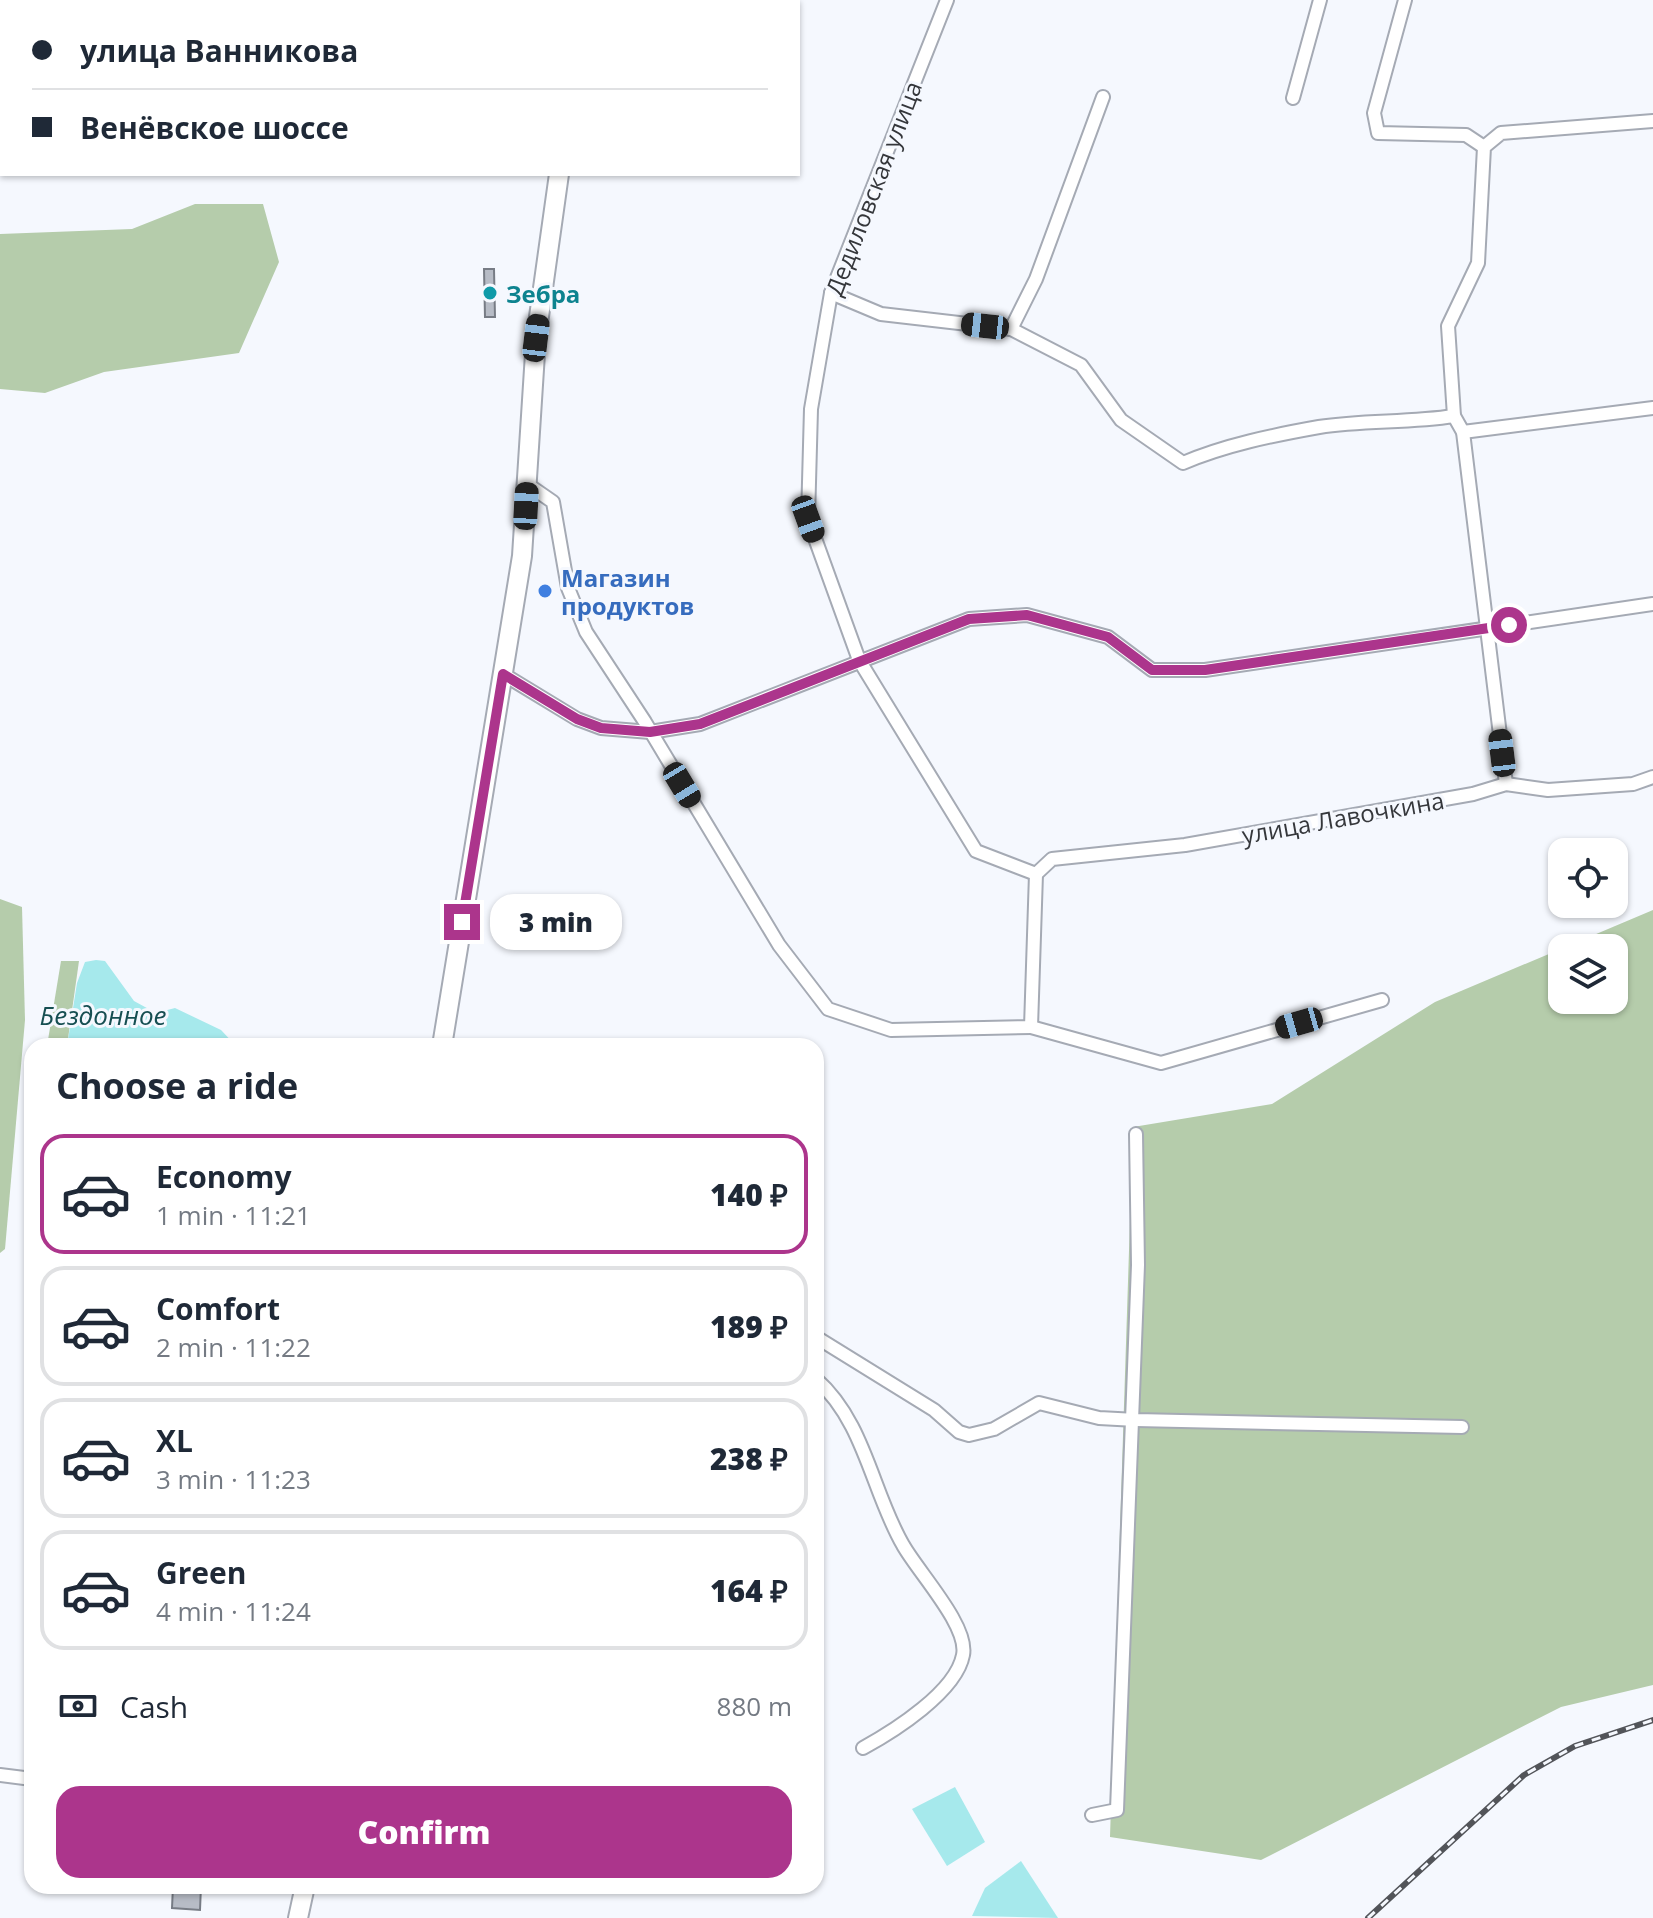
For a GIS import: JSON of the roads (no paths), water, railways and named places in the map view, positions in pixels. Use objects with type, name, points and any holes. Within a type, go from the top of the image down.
[{"type":"main road","points":[[443,1038],[522,556],[529,408],[558,176]]},
{"type":"main road","points":[[298,1918],[303,1894]]},
{"type":"street","name":"Дедиловская улица","points":[[947,0],[831,293],[811,409],[808,519],[859,660],[976,851],[1036,874]]},
{"type":"street","points":[[1293,98],[1320,0]]},
{"type":"street","points":[[1405,0],[1374,113],[1378,133],[1466,135],[1484,147]]},
{"type":"street","points":[[1011,329],[1036,279],[1103,97]]},
{"type":"street","points":[[1506,784],[1463,432],[1454,416],[1448,326],[1478,263],[1484,147],[1501,133],[1653,121]]},
{"type":"street","points":[[831,293],[881,314],[1011,329],[1081,365],[1121,420],[1183,463],[1211,451],[1321,427],[1413,423],[1454,416]]},
{"type":"street","points":[[1463,432],[1653,408]]},
{"type":"street","points":[[527,484],[553,502],[568,588],[586,632],[779,945],[828,1009],[891,1030],[1031,1027],[1161,1063],[1382,1000]]},
{"type":"street","points":[[503,674],[577,719],[601,728],[650,732],[700,724],[969,619],[1027,615],[1108,637],[1152,670],[1205,670],[1653,604]]},
{"type":"street","name":"улица Лавочкина","points":[[1036,874],[1052,859],[1185,845],[1473,794],[1506,784],[1548,790],[1633,784],[1653,777]]},
{"type":"street","points":[[1031,1027],[1036,874]]},
{"type":"street","points":[[1092,1815],[1117,1810],[1138,1265],[1136,1134]]},
{"type":"street","points":[[824,1342],[934,1410],[959,1432],[969,1435],[994,1429],[1039,1403],[1099,1418],[1462,1427]]},
{"type":"street","points":[[824,1387],[847,1419],[901,1541],[957,1625],[964,1642],[960,1666],[935,1696],[909,1722],[863,1748]]},
{"type":"street","points":[[0,1775],[24,1778]]},
{"type":"water","name":"Бездонное","points":[[105,961],[134,1001],[156,1013],[175,1008],[221,1030],[228,1038],[68,1038],[77,983],[85,962]]},
{"type":"water","points":[[955,1787],[985,1842],[947,1866],[912,1809]]},
{"type":"water","points":[[1021,1861],[1058,1918],[972,1916],[985,1888]]},
{"type":"railway","points":[[1368,1918],[1524,1775],[1575,1746],[1653,1720]]},
{"type":"place","name":"Зебра","points":[[490,293]]},
{"type":"place","name":"Магазин продуктов","points":[[545,591]]}]
